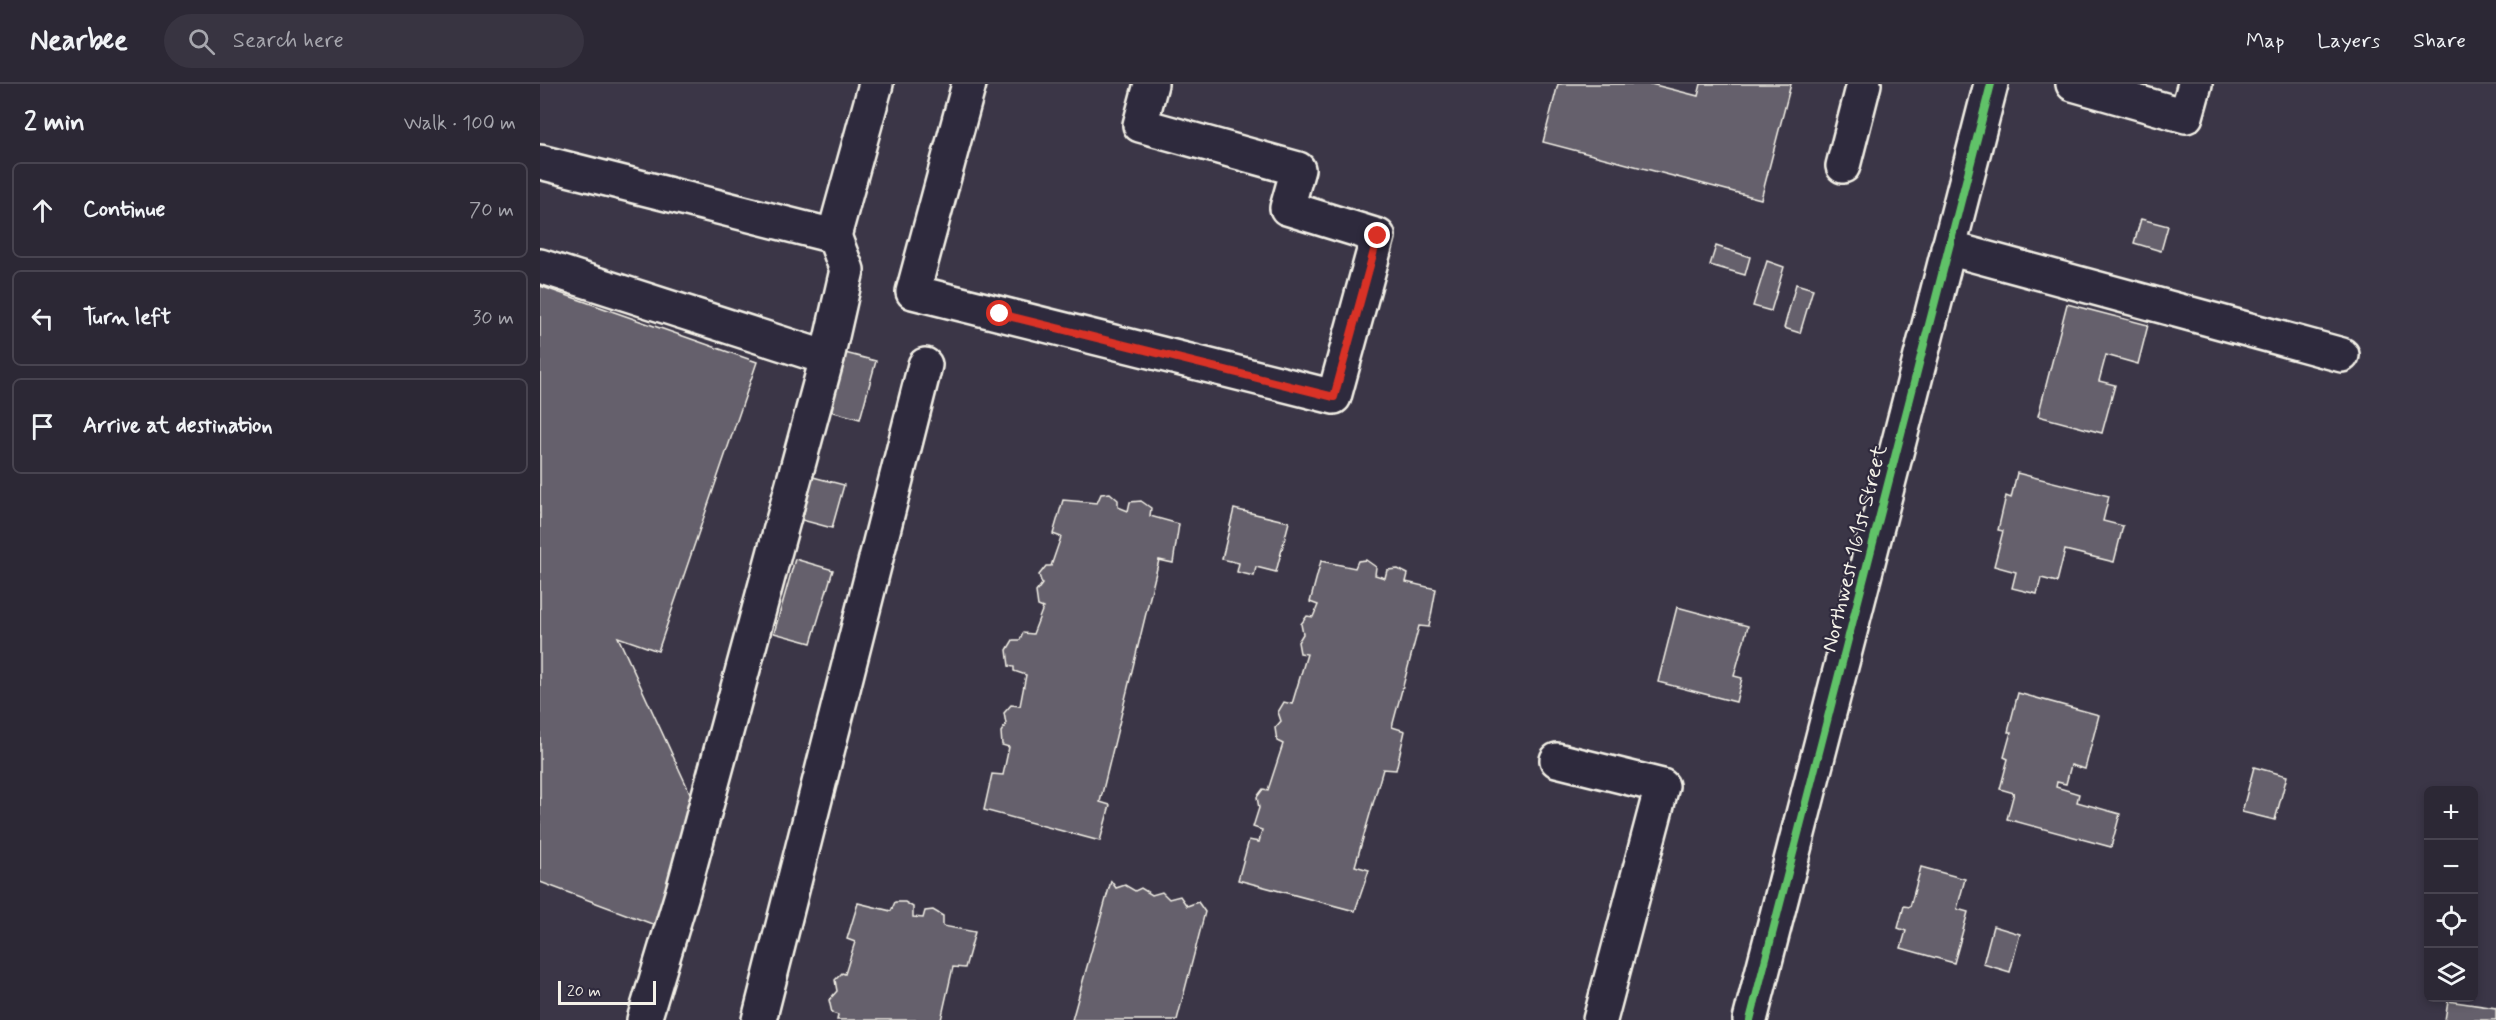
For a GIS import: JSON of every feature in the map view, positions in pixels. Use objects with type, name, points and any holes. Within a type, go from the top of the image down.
[{"type":"street","points":[[644,1020],[683,891],[782,530],[848,270],[834,236],[876,84]]},
{"type":"street","points":[[969,84],[913,292],[1334,397],[1378,236],[1287,208],[1298,169],[1140,125],[1151,84]]},
{"type":"street","points":[[1843,166],[1864,84]]},
{"type":"street","name":"Northwest 161st Street","points":[[1750,1020],[1991,84]]},
{"type":"street","points":[[2073,84],[2186,116],[2195,84]]},
{"type":"street","points":[[540,162],[834,236]]},
{"type":"street","points":[[1948,248],[2342,355]]},
{"type":"street","points":[[540,266],[826,358]]},
{"type":"street","points":[[759,1020],[925,365]]},
{"type":"street","points":[[1557,760],[1662,786],[1600,1020]]},
{"type":"building","points":[[1558,84],[1651,84],[1698,96],[1701,84],[1791,84],[1761,199],[1543,142]]},
{"type":"building","points":[[2141,219],[2168,226],[2161,251],[2134,243]]},
{"type":"building","points":[[1716,246],[1750,257],[1745,275],[1710,265]]},
{"type":"building","points":[[1767,261],[1784,267],[1771,311],[1753,306]]},
{"type":"building","points":[[1796,284],[1813,289],[1800,333],[1784,328]]},
{"type":"building","points":[[540,286],[757,362],[658,651],[618,637],[696,806],[655,925],[540,882]]},
{"type":"building","points":[[2067,304],[2148,325],[2138,364],[2106,355],[2099,381],[2115,385],[2102,433],[2038,416]]},
{"type":"building","points":[[845,353],[876,361],[860,419],[830,411]]},
{"type":"building","points":[[2017,473],[2109,496],[2103,521],[2123,526],[2114,562],[2065,550],[2057,582],[2041,578],[2037,594],[2012,588],[2016,572],[1994,566],[2003,531],[1998,530],[2006,496],[2011,498]]},
{"type":"building","points":[[813,477],[844,485],[832,528],[802,520]]},
{"type":"building","points":[[1110,493],[1118,500],[1118,507],[1128,511],[1130,502],[1141,501],[1151,508],[1150,516],[1179,524],[1173,563],[1159,560],[1100,802],[1110,805],[1100,841],[984,810],[992,774],[1003,775],[1009,747],[1002,745],[1001,732],[1006,724],[1004,713],[1011,705],[1020,706],[1026,675],[1014,671],[1014,667],[1009,666],[1007,650],[1013,640],[1020,640],[1023,633],[1033,634],[1043,608],[1038,606],[1036,592],[1042,584],[1039,575],[1046,566],[1051,566],[1061,537],[1053,534],[1063,500],[1097,503],[1101,494]]},
{"type":"building","points":[[1234,509],[1289,522],[1276,572],[1256,567],[1254,576],[1237,572],[1239,563],[1222,559]]},
{"type":"building","points":[[795,559],[833,570],[811,643],[774,633]]},
{"type":"building","points":[[1366,560],[1376,567],[1375,575],[1385,578],[1387,570],[1398,569],[1408,574],[1406,582],[1436,589],[1429,627],[1419,626],[1392,727],[1405,731],[1396,770],[1383,769],[1355,866],[1369,870],[1355,911],[1238,880],[1249,840],[1259,842],[1262,830],[1253,827],[1259,808],[1257,797],[1263,789],[1268,790],[1283,744],[1277,741],[1275,728],[1281,721],[1278,712],[1284,702],[1292,704],[1307,654],[1300,653],[1298,642],[1303,634],[1301,624],[1307,616],[1313,617],[1318,605],[1310,602],[1321,561],[1355,568],[1358,561]]},
{"type":"building","points":[[1677,607],[1748,626],[1734,676],[1742,678],[1736,702],[1658,682]]},
{"type":"building","points":[[2018,693],[2099,715],[2085,769],[2071,765],[2066,784],[2057,782],[2056,787],[2079,794],[2077,802],[2120,814],[2111,847],[2007,819],[2014,793],[2000,789],[2008,759],[2004,757],[2011,732],[2008,732]]},
{"type":"building","points":[[2254,767],[2287,776],[2275,820],[2242,812]]},
{"type":"building","points":[[1921,867],[1965,879],[1957,909],[1968,912],[1954,963],[1901,948],[1906,931],[1898,928],[1904,906],[1910,907]]},
{"type":"building","points":[[1111,881],[1116,888],[1125,885],[1135,891],[1141,888],[1152,895],[1162,892],[1169,899],[1180,896],[1187,906],[1198,902],[1205,912],[1177,1020],[1072,1020]]},
{"type":"building","points":[[895,902],[905,902],[913,907],[913,917],[923,918],[925,911],[933,910],[943,916],[943,926],[975,932],[965,968],[953,967],[941,1020],[837,1020],[838,1015],[832,1013],[829,1000],[837,991],[835,980],[842,973],[845,974],[855,942],[847,939],[858,903],[891,911]]},
{"type":"building","points":[[1993,926],[2020,934],[2010,972],[1983,964]]},
{"type":"building","points":[[2448,1002],[2496,1008],[2496,1020],[2445,1020]]},
{"type":"cycle path","points":[[1750,1020],[1991,84]]},
{"type":"route","points":[[1000,314],[1334,397],[1378,236]]}]
